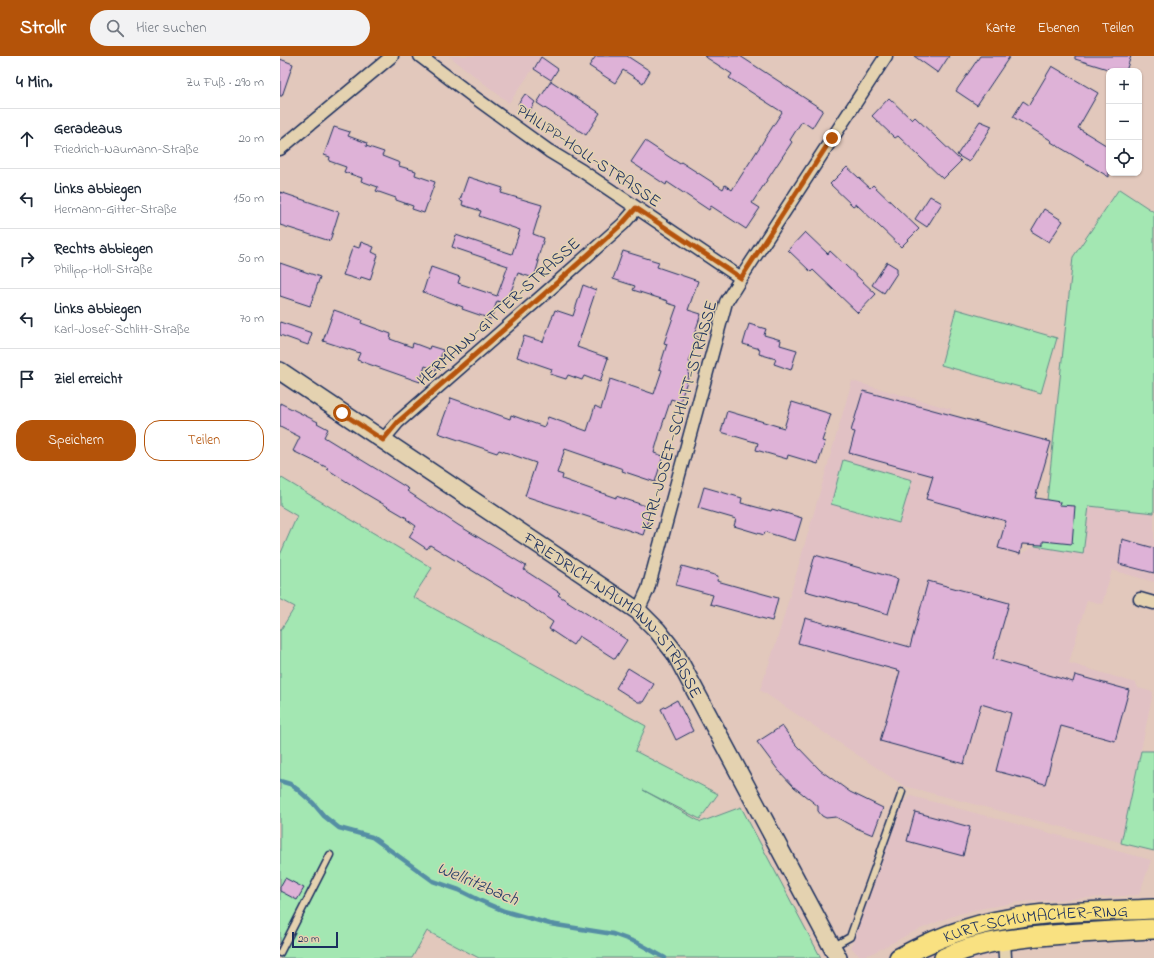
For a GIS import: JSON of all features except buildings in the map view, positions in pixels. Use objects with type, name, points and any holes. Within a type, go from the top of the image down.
[{"type":"main road","name":"KURT-SCHUMACHER-RING","points":[[899,958],[936,939],[997,921],[1037,915],[1154,909]]},
{"type":"main road","name":"KURT-SCHUMACHER-RING","points":[[944,958],[977,946],[1004,949],[1036,936],[1108,930],[1154,929]]},
{"type":"street","points":[[280,149],[392,56]]},
{"type":"street","name":"PHILIPP-HOLL-STRASSE","points":[[420,56],[549,151],[582,171],[741,278]]},
{"type":"street","name":"KARL-JOSEF-SCHLITT-STRASSE","points":[[638,611],[648,589],[726,302],[886,56]]},
{"type":"street","name":"HERMANN-GITTER-STRASSE","points":[[383,440],[398,422],[550,289],[622,224],[636,208]]},
{"type":"street","name":"FRIEDRICH-NAUMANN-STRASSE","points":[[280,371],[638,611],[657,630],[675,653],[835,952]]},
{"type":"street","points":[[1140,599],[1154,603]]},
{"type":"lane","points":[[835,952],[850,937],[902,792]]},
{"type":"lane","points":[[280,953],[330,855]]},
{"type":"shaded area","points":[[449,56],[542,56],[509,103]]},
{"type":"shaded area","points":[[852,381],[951,409],[926,499],[1006,521],[999,548],[1020,554],[1035,546],[1083,554],[1088,506],[1154,513],[1154,582],[1112,570],[1102,604],[1087,600],[1069,663],[1136,683],[1138,688],[1153,692],[1141,750],[1154,751],[1154,851],[904,786],[760,690],[777,640]]},
{"type":"shaded area","points":[[911,796],[1151,860],[1139,895],[1019,902],[979,909],[937,922],[911,933],[871,954],[861,956],[851,947],[904,801]]},
{"type":"green space","points":[[1119,189],[1154,212],[1154,513],[1089,506],[1083,554],[1035,546],[1047,500],[1073,257]]},
{"type":"green space","points":[[956,309],[1057,338],[1041,393],[941,365]]},
{"type":"green space","points":[[843,460],[912,480],[899,523],[831,504]]},
{"type":"green space","points":[[280,477],[432,568],[413,597],[646,726],[635,751],[718,794],[700,819],[643,790],[701,822],[741,807],[821,958],[479,958],[427,931],[412,958],[280,958],[280,631],[295,607],[280,599],[280,555],[297,516],[280,506]]},
{"type":"green space","points":[[1141,751],[1154,751],[1154,851],[1121,843]]},
{"type":"waterway","name":"Wellritzbach","points":[[280,781],[290,784],[297,789],[313,803],[324,816],[339,828],[372,837],[433,881],[459,890],[504,911],[550,924],[613,934],[638,943],[665,958]]},
{"type":"route","points":[[342,413],[383,440],[398,422],[550,289],[622,224],[636,208],[741,278],[832,138]]}]
